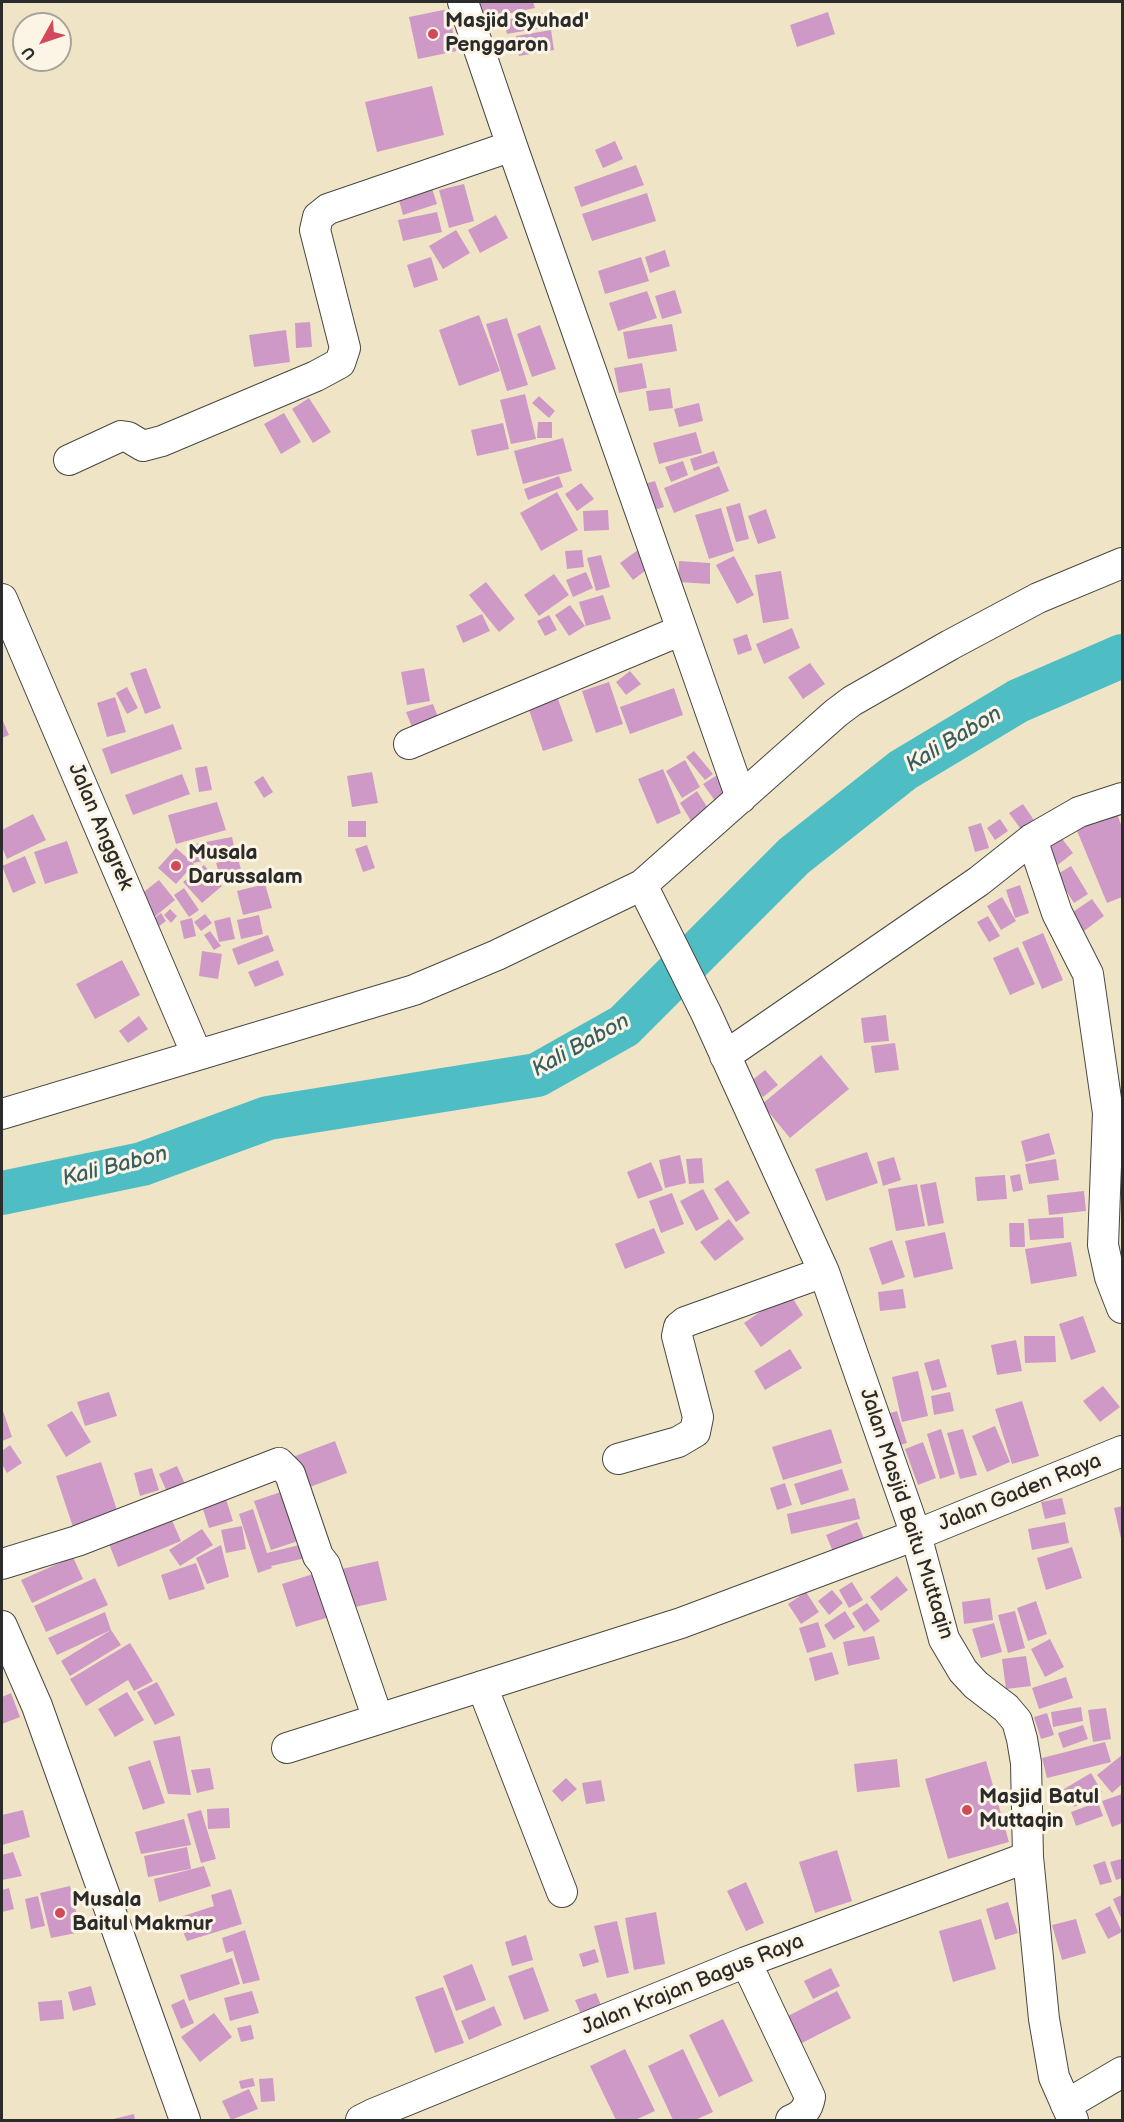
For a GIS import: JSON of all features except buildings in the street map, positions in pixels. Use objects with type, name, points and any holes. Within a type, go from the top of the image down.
[{"type":"street","points":[[463,2],[741,798]]},
{"type":"street","points":[[69,460],[121,436],[128,437],[143,446],[162,441],[316,376],[340,363],[345,348],[315,230],[318,217],[328,209],[512,146]]},
{"type":"street","points":[[2,1114],[414,990],[646,894],[741,798],[852,701],[1038,598],[1122,563]]},
{"type":"street","name":"Jalan Anggrek","points":[[2,599],[196,1055]]},
{"type":"street","points":[[410,744],[682,630]]},
{"type":"street","points":[[725,1056],[979,881],[1032,839],[1079,812],[1122,798]]},
{"type":"street","points":[[1032,839],[1057,913],[1088,974],[1108,1113],[1103,1245],[1110,1277],[1122,1308]]},
{"type":"street","name":"Jalan Masjid Baitu Muttaqin","points":[[646,894],[706,1013],[824,1272],[916,1535],[944,1639],[963,1671],[976,1685],[1006,1708],[1017,1721],[1026,1763],[1028,1857],[1044,2019],[1054,2077],[1070,2113]]},
{"type":"street","points":[[618,1459],[678,1442],[695,1432],[698,1417],[677,1336],[679,1327],[685,1322],[824,1272]]},
{"type":"street","name":"Jalan Gaden Raya","points":[[287,1748],[681,1623],[916,1535],[1122,1451]]},
{"type":"street","points":[[2,1564],[77,1541],[279,1463],[290,1474],[318,1556],[326,1565],[378,1719]]},
{"type":"street","points":[[2,1626],[37,1706],[185,2121]]},
{"type":"street","points":[[483,1686],[562,1892]]},
{"type":"street","name":"Jalan Krajan Bagus Raya","points":[[370,2118],[746,1962],[1028,1857]]},
{"type":"street","points":[[746,1962],[810,2097],[803,2112],[791,2121]]},
{"type":"street","points":[[1070,2113],[1122,2072]]},
{"type":"waterway","name":"Kali Babon","points":[[2,1193],[142,1164],[268,1118],[537,1075],[624,1026],[794,856],[903,770],[1018,701],[1122,656]]},
{"type":"place","name":"Masjid Syuhad' Penggaron","points":[[433,34]]},
{"type":"place","name":"Musala Darussalam","points":[[176,866]]},
{"type":"place","name":"Masjid Batul Muttaqin","points":[[967,1810]]},
{"type":"place","name":"Musala Baitul Makmur","points":[[60,1913]]}]
